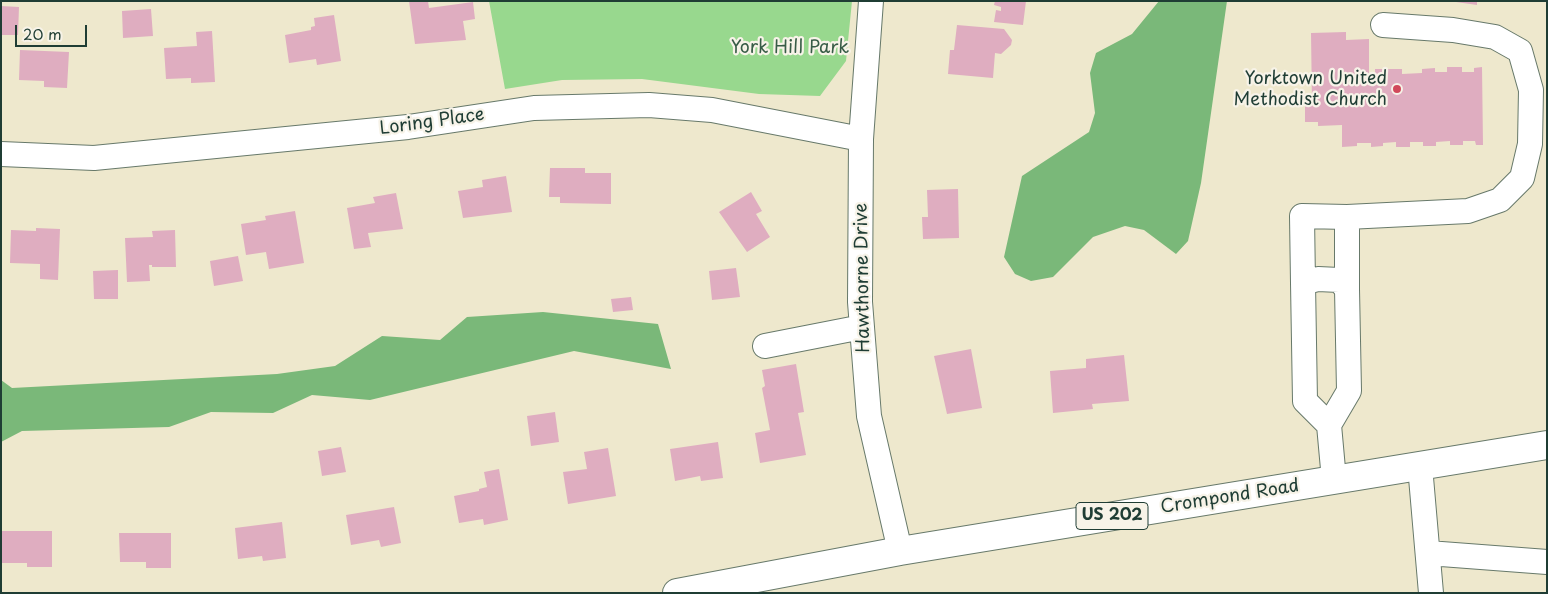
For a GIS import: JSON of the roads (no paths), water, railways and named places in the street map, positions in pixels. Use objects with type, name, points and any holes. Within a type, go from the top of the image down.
[{"type":"highway","name":"Crompond Road","points":[[677,593],[900,551],[1547,445]]},
{"type":"street","name":"Hawthorne Drive","points":[[871,1],[861,139],[860,302],[870,416],[900,551]]},
{"type":"street","points":[[1329,425],[1305,401],[1302,216],[1347,217],[1468,211],[1500,200],[1522,178],[1530,144],[1531,90],[1520,50],[1495,37],[1453,30],[1383,25]]},
{"type":"street","name":"Loring Place","points":[[1,154],[94,158],[408,127],[534,108],[649,105],[712,110],[861,139]]},
{"type":"street","points":[[1334,480],[1329,425],[1349,391],[1347,217]]},
{"type":"street","points":[[1304,283],[1318,279],[1339,280],[1347,289]]},
{"type":"street","points":[[765,346],[862,327]]},
{"type":"street","points":[[1420,466],[1431,593]]},
{"type":"street","points":[[1428,553],[1547,562]]},
{"type":"place","name":"Yorktown United Methodist Church","points":[[1397,89]]},
{"type":"park label","name":"York Hill Park","points":[[790,48]]}]
